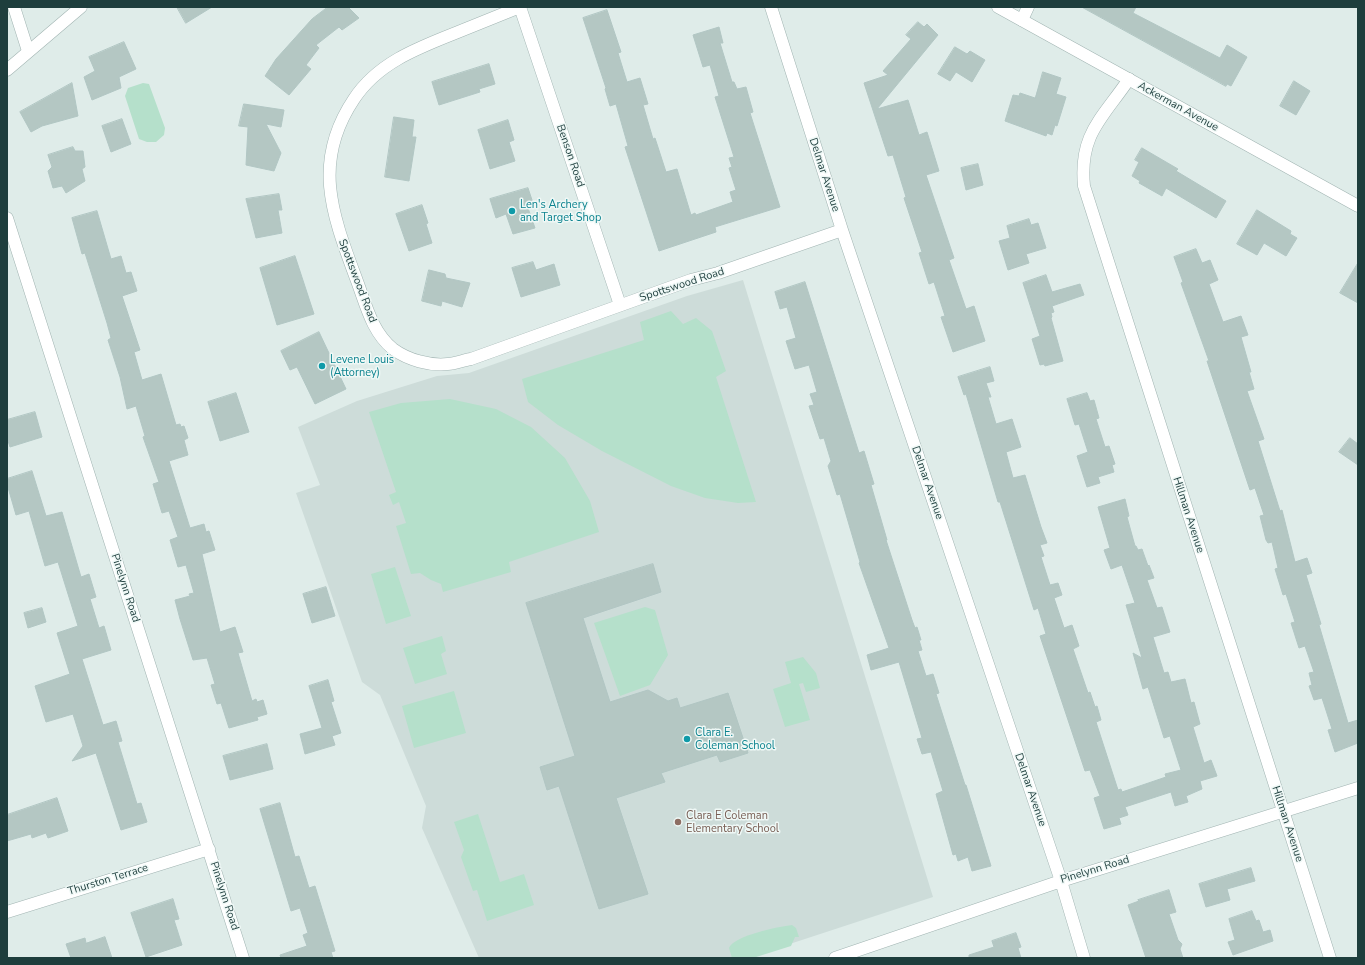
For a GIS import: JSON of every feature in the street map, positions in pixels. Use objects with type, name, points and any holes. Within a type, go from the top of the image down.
[{"type":"street","points":[[14,7],[28,51]]},
{"type":"street","points":[[7,70],[81,7]]},
{"type":"street","name":"Spottswood Road","points":[[520,7],[408,52],[388,64],[370,80],[354,99],[341,123],[333,147],[329,174],[330,201],[336,225],[372,322],[382,338],[394,349],[409,358],[424,363],[448,364],[471,359],[620,305],[842,230]]},
{"type":"street","name":"Benson Road","points":[[520,7],[620,305]]},
{"type":"street","name":"Delmar Avenue","points":[[770,7],[842,230],[1061,880],[1084,958]]},
{"type":"street","name":"Ackerman Avenue","points":[[998,7],[1358,206]]},
{"type":"street","points":[[1022,20],[1028,7]]},
{"type":"street","name":"Hillman Avenue","points":[[1129,79],[1091,134],[1084,151],[1082,168],[1084,186],[1330,958]]},
{"type":"street","name":"Pinelynn Road","points":[[7,218],[243,958]]},
{"type":"street","name":"Pinelynn Road","points":[[835,958],[1061,880],[1358,788]]},
{"type":"street","name":"Thurston Terrace","points":[[7,912],[209,849]]},
{"type":"shaded area","points":[[743,280],[933,897],[747,958],[479,958],[422,828],[426,806],[380,695],[362,682],[296,493],[320,485],[298,427],[357,401],[437,376],[469,373],[687,296]]},
{"type":"green space","points":[[143,83],[149,84],[165,128],[164,135],[156,142],[147,142],[139,139],[125,96],[128,88]]},
{"type":"green space","points":[[671,311],[683,324],[696,318],[712,331],[726,371],[716,377],[756,502],[738,503],[705,498],[671,486],[602,451],[558,425],[528,402],[522,379],[644,340],[640,322]]},
{"type":"green space","points":[[450,399],[496,409],[531,427],[565,458],[590,501],[599,532],[509,562],[511,572],[443,592],[441,584],[420,573],[411,574],[396,526],[406,523],[399,502],[393,505],[389,495],[396,492],[369,412],[401,403]]},
{"type":"green space","points":[[395,567],[411,616],[386,624],[371,574]]},
{"type":"green space","points":[[645,607],[655,610],[668,655],[650,685],[620,696],[594,623]]},
{"type":"green space","points":[[442,636],[446,651],[441,654],[447,674],[415,684],[403,648]]},
{"type":"green space","points":[[803,657],[816,673],[820,688],[806,692],[803,683],[799,684],[810,720],[785,727],[773,689],[791,683],[785,662]]},
{"type":"green space","points":[[454,691],[466,733],[414,748],[402,706]]},
{"type":"green space","points":[[478,814],[500,882],[524,874],[534,905],[487,921],[477,890],[473,891],[461,857],[464,850],[454,822]]},
{"type":"green space","points":[[792,925],[796,928],[799,937],[795,937],[791,946],[753,958],[732,958],[729,948],[739,939],[758,932]]},
{"type":"building","points":[[177,7],[212,7],[186,23]]},
{"type":"building","points":[[328,7],[348,7],[359,18],[342,30],[339,27],[316,45],[319,48],[306,65],[311,69],[289,95],[265,76],[276,59],[312,19]]},
{"type":"building","points":[[1082,7],[1136,7],[1133,13],[1220,58],[1227,45],[1247,57],[1231,86],[1227,84],[1226,86]]},
{"type":"building","points":[[607,10],[621,52],[618,53],[627,82],[640,78],[648,104],[643,105],[653,139],[655,138],[666,172],[677,169],[691,215],[695,213],[696,215],[733,202],[730,192],[736,190],[729,168],[732,167],[729,158],[734,157],[715,97],[719,96],[710,65],[703,67],[693,35],[719,27],[723,43],[720,43],[732,82],[734,82],[737,89],[746,87],[753,112],[750,113],[780,207],[715,227],[716,232],[659,251],[625,147],[628,146],[616,104],[610,106],[606,88],[583,18]]},
{"type":"building","points":[[918,22],[924,27],[927,24],[938,35],[877,109],[908,100],[919,135],[927,132],[939,171],[926,175],[954,258],[949,260],[966,309],[974,306],[985,341],[953,352],[941,317],[945,316],[934,282],[929,284],[919,253],[922,252],[904,198],[906,197],[893,155],[888,156],[864,83],[888,75],[883,71],[911,39],[906,35]]},
{"type":"building","points":[[124,42],[136,69],[119,77],[121,88],[92,100],[84,77],[95,71],[89,57]]},
{"type":"building","points":[[955,47],[967,54],[970,51],[985,60],[972,82],[956,72],[950,81],[938,74]]},
{"type":"building","points":[[489,64],[495,84],[479,89],[480,92],[439,105],[432,82]]},
{"type":"building","points":[[1043,72],[1061,78],[1056,94],[1066,97],[1057,126],[1055,125],[1052,135],[1047,133],[1046,136],[1005,121],[1013,95],[1019,96],[1020,93],[1035,98]]},
{"type":"building","points":[[1294,81],[1310,91],[1296,115],[1280,106]]},
{"type":"building","points":[[72,83],[78,116],[42,126],[31,132],[20,112]]},
{"type":"building","points":[[244,104],[284,110],[281,127],[266,124],[281,153],[274,171],[246,165],[248,127],[239,126]]},
{"type":"building","points":[[394,117],[414,120],[412,137],[416,137],[409,181],[385,177]]},
{"type":"building","points":[[122,119],[131,144],[111,152],[102,126]]},
{"type":"building","points":[[508,120],[514,140],[509,142],[515,161],[490,169],[478,130]]},
{"type":"building","points":[[73,147],[75,151],[83,151],[85,167],[82,169],[85,181],[66,193],[62,186],[53,188],[48,171],[52,167],[48,155]]},
{"type":"building","points":[[1142,148],[1178,169],[1176,171],[1226,201],[1216,218],[1166,188],[1162,196],[1139,183],[1140,181],[1132,176],[1139,162],[1135,160]]},
{"type":"building","points":[[978,164],[983,185],[966,190],[961,168]]},
{"type":"building","name":"Len's Archery and Target Shop","points":[[528,188],[534,206],[528,208],[535,228],[513,234],[506,214],[496,218],[490,199]]},
{"type":"building","points":[[279,194],[282,210],[278,210],[282,233],[256,238],[246,199]]},
{"type":"building","points":[[422,205],[428,223],[426,224],[432,243],[409,251],[396,214]]},
{"type":"building","points":[[1257,210],[1291,231],[1290,234],[1297,238],[1286,256],[1264,243],[1257,255],[1237,244]]},
{"type":"building","points":[[97,211],[111,259],[121,256],[126,273],[131,272],[137,291],[122,296],[140,350],[134,352],[142,380],[161,374],[176,425],[180,424],[181,427],[184,426],[188,438],[184,440],[188,455],[169,461],[190,528],[204,524],[206,532],[209,531],[215,550],[202,554],[220,632],[235,627],[243,652],[238,653],[252,701],[256,699],[257,702],[263,700],[267,714],[257,717],[258,720],[229,728],[221,703],[217,704],[211,685],[215,684],[207,658],[193,660],[180,619],[175,600],[190,596],[189,594],[194,593],[186,565],[178,567],[170,540],[178,537],[169,511],[162,513],[153,484],[159,482],[143,437],[145,436],[136,406],[127,409],[120,377],[108,340],[111,338],[107,323],[85,253],[82,254],[72,218]]},
{"type":"building","points":[[1029,219],[1031,225],[1038,223],[1046,248],[1026,254],[1029,263],[1008,270],[999,241],[1010,238],[1007,226]]},
{"type":"building","points":[[1196,249],[1202,263],[1210,260],[1218,280],[1209,284],[1223,322],[1241,316],[1248,335],[1241,337],[1251,372],[1249,372],[1254,389],[1247,391],[1264,439],[1258,441],[1280,511],[1282,510],[1295,562],[1307,558],[1312,573],[1306,575],[1348,723],[1358,720],[1358,743],[1335,752],[1328,730],[1332,729],[1322,698],[1314,700],[1309,686],[1312,685],[1309,673],[1314,672],[1305,646],[1299,648],[1291,623],[1295,622],[1286,594],[1283,595],[1275,569],[1278,568],[1272,542],[1268,543],[1266,540],[1260,516],[1264,515],[1255,488],[1250,490],[1207,361],[1209,361],[1181,283],[1183,282],[1174,257]]},
{"type":"building","points":[[295,256],[314,314],[277,325],[260,268]]},
{"type":"building","points":[[533,262],[536,270],[554,264],[560,285],[521,297],[512,268]]},
{"type":"building","points":[[1358,263],[1358,303],[1340,293]]},
{"type":"building","points":[[429,270],[445,274],[446,278],[470,283],[462,307],[442,301],[441,306],[422,301]]},
{"type":"building","points":[[1046,275],[1052,292],[1080,284],[1084,295],[1052,306],[1054,312],[1051,313],[1051,318],[1063,361],[1045,366],[1044,364],[1040,365],[1032,339],[1040,336],[1023,283]]},
{"type":"building","points":[[805,282],[859,453],[864,451],[874,484],[871,485],[886,540],[912,620],[915,628],[917,627],[921,640],[919,640],[922,650],[918,651],[926,676],[933,674],[939,693],[936,694],[991,866],[972,871],[968,857],[958,861],[956,854],[953,855],[936,794],[943,791],[931,752],[922,754],[917,739],[922,738],[899,662],[871,670],[867,655],[889,648],[859,563],[860,562],[840,494],[837,495],[828,466],[831,461],[824,438],[820,439],[809,406],[814,405],[810,394],[817,392],[809,365],[795,369],[786,341],[796,338],[787,307],[780,309],[775,292]]},
{"type":"building","name":"Levene Louis (Attorney)","points":[[319,332],[346,389],[315,404],[297,367],[290,370],[281,351]]},
{"type":"building","points":[[990,367],[994,381],[986,383],[991,397],[988,397],[996,424],[1012,419],[1021,447],[1006,452],[1013,478],[1025,475],[1047,543],[1040,545],[1044,556],[1041,557],[1050,585],[1058,583],[1062,595],[1054,598],[1064,628],[1072,625],[1079,646],[1073,649],[1088,693],[1090,692],[1095,707],[1097,706],[1101,720],[1096,722],[1118,790],[1121,789],[1122,792],[1166,777],[1165,774],[1181,770],[1170,736],[1164,738],[1148,687],[1143,689],[1133,653],[1142,658],[1126,605],[1135,603],[1122,565],[1111,569],[1104,550],[1110,548],[1098,507],[1125,499],[1129,516],[1127,517],[1135,546],[1138,550],[1142,549],[1148,566],[1149,565],[1154,578],[1147,580],[1157,608],[1162,607],[1170,632],[1153,637],[1164,673],[1168,672],[1171,682],[1185,679],[1191,703],[1194,702],[1200,724],[1193,727],[1204,763],[1211,760],[1217,776],[1200,781],[1202,789],[1186,796],[1188,802],[1175,806],[1171,792],[1125,807],[1128,815],[1119,818],[1121,824],[1104,829],[1094,798],[1100,796],[1090,770],[1085,771],[1040,636],[1046,634],[1038,608],[1034,610],[1000,502],[998,502],[966,394],[964,395],[958,377]]},
{"type":"building","points":[[236,393],[249,432],[220,441],[208,402]]},
{"type":"building","points":[[1087,393],[1090,401],[1094,400],[1099,418],[1096,419],[1105,447],[1109,446],[1115,464],[1112,465],[1114,472],[1098,477],[1100,483],[1087,487],[1077,456],[1088,452],[1079,424],[1075,425],[1067,399]]},
{"type":"building","points":[[35,412],[42,437],[10,447],[7,438],[7,420]]},
{"type":"building","points":[[1350,438],[1358,444],[1358,465],[1339,452]]},
{"type":"building","points":[[32,471],[46,516],[62,512],[81,577],[89,574],[96,597],[90,599],[99,628],[104,626],[111,650],[82,659],[103,725],[116,721],[122,741],[118,742],[137,804],[141,803],[147,822],[121,830],[96,753],[72,761],[83,746],[73,714],[46,722],[35,686],[70,674],[57,633],[78,626],[58,562],[45,566],[29,511],[16,515],[7,484],[7,479]]},
{"type":"building","name":"Clara E. Coleman School","points":[[653,564],[661,592],[583,618],[610,702],[648,690],[668,701],[677,698],[680,708],[728,693],[748,753],[720,762],[717,755],[661,773],[665,782],[616,798],[648,894],[599,909],[559,786],[547,790],[540,767],[575,756],[526,603]]},
{"type":"building","points":[[326,587],[335,616],[312,623],[303,594]]},
{"type":"building","points":[[42,608],[46,622],[28,628],[24,613]]},
{"type":"building","points":[[328,680],[334,701],[331,702],[341,733],[332,736],[335,745],[305,754],[300,734],[322,728],[309,686]]},
{"type":"building","points":[[267,744],[273,769],[230,780],[223,756]]},
{"type":"building","points":[[57,798],[68,831],[48,838],[46,833],[32,838],[31,834],[7,841],[7,815]]},
{"type":"building","points":[[280,803],[295,857],[299,856],[309,888],[315,886],[335,951],[331,952],[333,958],[281,958],[280,955],[307,946],[303,935],[308,933],[300,908],[291,911],[260,809]]},
{"type":"building","points":[[1251,868],[1255,881],[1227,889],[1230,900],[1206,907],[1199,884]]},
{"type":"building","points":[[1169,890],[1176,912],[1169,914],[1178,940],[1182,944],[1180,949],[1183,958],[1146,958],[1128,905],[1139,901],[1138,900]]},
{"type":"building","points":[[173,899],[179,919],[174,920],[182,945],[146,957],[131,913]]},
{"type":"building","points":[[1252,911],[1256,921],[1259,920],[1263,932],[1270,930],[1273,941],[1233,955],[1228,942],[1235,940],[1229,919]]},
{"type":"building","points":[[1016,933],[1021,947],[1018,948],[1021,958],[969,958],[969,955],[994,947],[992,941]]},
{"type":"building","points":[[105,937],[112,958],[71,958],[66,944],[85,938],[86,943]]},
{"type":"place","name":"Len's Archery and Target Shop","points":[[512,211]]},
{"type":"place","name":"Levene Louis (Attorney)","points":[[322,366]]},
{"type":"place","name":"Clara E. Coleman School","points":[[687,739]]},
{"type":"place","name":"Clara E Coleman Elementary School","points":[[678,822]]}]
